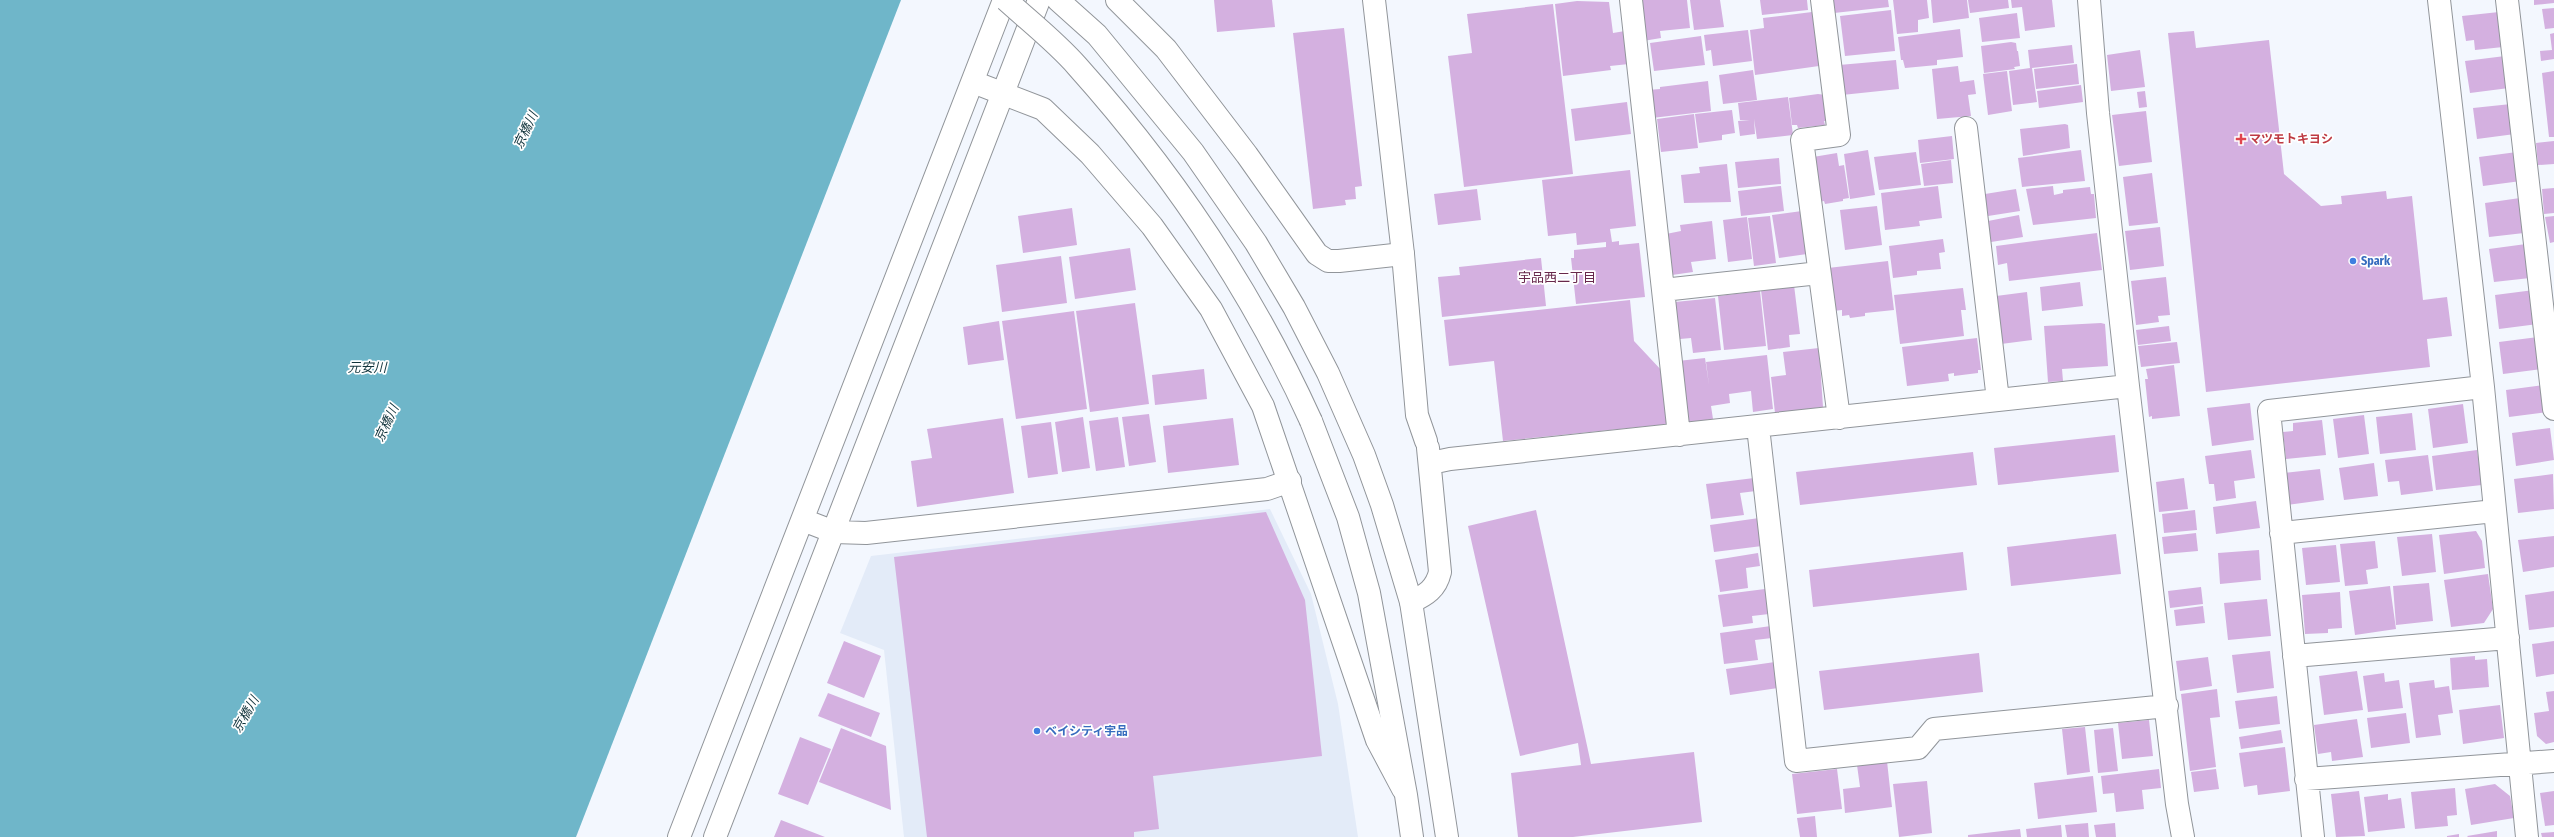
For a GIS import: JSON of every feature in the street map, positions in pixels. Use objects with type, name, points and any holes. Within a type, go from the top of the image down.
[{"type":"street","points":[[679,837],[1005,0],[1076,65],[1173,184],[1245,292],[1311,421],[1348,517],[1359,554],[1370,600],[1406,795],[1412,837]]},
{"type":"street","points":[[715,837],[1039,0]]},
{"type":"street","points":[[1058,0],[1097,35],[1193,152],[1232,206],[1294,307],[1343,406],[1382,505],[1411,602],[1447,837]]},
{"type":"street","points":[[1117,0],[1166,49],[1247,155],[1317,254],[1328,261],[1339,262],[1403,254]]},
{"type":"street","points":[[1374,0],[1403,254],[1417,415],[1426,441],[1431,463],[1440,572],[1438,583],[1426,596],[1411,602]]},
{"type":"street","points":[[1631,0],[1680,435]]},
{"type":"street","points":[[1822,0],[1839,135],[1802,140],[1839,418]]},
{"type":"street","points":[[2089,0],[2098,112],[2128,386],[2177,804],[2183,837]]},
{"type":"street","points":[[2439,0],[2483,387],[2521,763],[2527,837]]},
{"type":"street","points":[[2507,0],[2554,409]]},
{"type":"street","points":[[973,82],[1043,109],[1090,154],[1152,226],[1211,309],[1263,406],[1290,481],[1377,740],[1406,795]]},
{"type":"street","points":[[1966,128],[1998,400]]},
{"type":"street","points":[[1663,290],[1819,274]]},
{"type":"street","points":[[1431,463],[1450,459],[2128,386]]},
{"type":"street","points":[[2313,837],[2269,411],[2483,387]]},
{"type":"street","points":[[1758,427],[1796,761],[1918,748],[1934,729],[2166,706]]},
{"type":"street","points":[[803,520],[834,532],[866,533],[1260,490],[1290,481]]},
{"type":"street","points":[[2281,533],[2495,511]]},
{"type":"street","points":[[2294,656],[2508,638]]},
{"type":"street","points":[[2306,779],[2554,761]]},
{"type":"shaded area","points":[[1270,509],[1311,594],[1338,704],[1358,837],[904,837],[884,650],[840,633],[871,556]]},
{"type":"water","name":"元安川","points":[[0,0],[901,0],[576,837],[0,837]]},
{"type":"building","points":[[1214,0],[1272,0],[1275,27],[1217,32]]},
{"type":"building","points":[[1638,0],[1687,0],[1690,28],[1660,31],[1661,38],[1643,41]]},
{"type":"building","points":[[1690,0],[1720,0],[1724,27],[1694,30]]},
{"type":"building","points":[[1760,0],[1807,0],[1808,10],[1762,15]]},
{"type":"building","points":[[1833,0],[1888,0],[1889,7],[1834,13]]},
{"type":"building","points":[[1893,0],[1927,0],[1929,18],[1918,20],[1918,32],[1897,34]]},
{"type":"building","points":[[1931,0],[1967,0],[1969,18],[1933,23]]},
{"type":"building","points":[[1968,0],[2008,0],[2009,8],[1970,13]]},
{"type":"building","points":[[2011,0],[2052,0],[2055,27],[2025,31],[2022,7],[2012,8]]},
{"type":"building","points":[[2534,0],[2554,0],[2554,3],[2534,5]]},
{"type":"building","points":[[1577,1],[1609,2],[1613,33],[1625,31],[1629,64],[1610,66],[1611,70],[1563,76],[1555,4]]},
{"type":"building","points":[[1553,4],[1573,174],[1464,187],[1448,56],[1472,53],[1467,14]]},
{"type":"building","points":[[2554,8],[2554,28],[2545,29],[2542,9]]},
{"type":"building","points":[[1891,10],[1895,51],[1845,56],[1840,16]]},
{"type":"building","points":[[1812,12],[1819,66],[1755,75],[1750,30],[1764,28],[1763,18]]},
{"type":"building","points":[[2499,12],[2503,47],[2475,50],[2474,40],[2466,41],[2462,16]]},
{"type":"building","points":[[2017,13],[2020,38],[1982,42],[1979,18]]},
{"type":"building","points":[[1344,28],[1362,186],[1355,187],[1356,199],[1345,200],[1346,205],[1313,209],[1293,33]]},
{"type":"building","points":[[1960,29],[1963,57],[1937,60],[1937,65],[1905,68],[1903,60],[1901,60],[1898,37]]},
{"type":"building","points":[[1748,30],[1752,61],[1713,66],[1711,50],[1706,51],[1704,35]]},
{"type":"building","points":[[2194,31],[2196,48],[2269,40],[2284,174],[2321,206],[2342,204],[2341,196],[2386,191],[2387,199],[2412,196],[2423,300],[2447,297],[2452,336],[2427,339],[2430,367],[2206,392],[2168,33]]},
{"type":"building","points":[[2554,33],[2554,59],[2541,61],[2540,51],[2552,50],[2550,34]]},
{"type":"building","points":[[1701,36],[1705,65],[1654,71],[1650,43]]},
{"type":"building","points":[[2011,42],[2016,43],[2020,66],[2014,67],[2015,69],[1984,73],[1981,46]]},
{"type":"building","points":[[2072,45],[2074,63],[2032,68],[2037,102],[2013,105],[2009,71],[2030,68],[2028,50]]},
{"type":"building","points":[[2140,50],[2145,87],[2111,91],[2107,55]]},
{"type":"building","points":[[2505,56],[2509,88],[2470,93],[2465,61]]},
{"type":"building","points":[[1896,60],[1899,89],[1842,95],[1839,65]]},
{"type":"building","points":[[2077,64],[2079,84],[2036,89],[2034,69]]},
{"type":"building","points":[[1958,66],[1960,82],[1974,80],[1976,94],[1968,95],[1971,116],[1937,119],[1932,69]]},
{"type":"building","points":[[1753,70],[1757,100],[1723,104],[1719,75]]},
{"type":"building","points":[[2007,71],[2012,111],[1988,115],[1983,74]]},
{"type":"building","points":[[2554,71],[2554,137],[2549,137],[2542,73]]},
{"type":"building","points":[[1708,81],[1711,111],[1652,118],[1648,90]]},
{"type":"building","points":[[2081,85],[2083,102],[2039,108],[2037,91]]},
{"type":"building","points":[[2145,91],[2147,107],[2139,108],[2137,92]]},
{"type":"building","points":[[1818,94],[1826,95],[1829,121],[1824,121],[1825,125],[1798,128],[1797,125],[1792,125],[1789,98]]},
{"type":"building","points":[[1788,97],[1793,135],[1757,139],[1754,119],[1755,134],[1740,136],[1738,121],[1750,120],[1740,120],[1738,103]]},
{"type":"building","points":[[1627,102],[1631,134],[1575,141],[1571,109]]},
{"type":"building","points":[[2511,104],[2515,134],[2477,139],[2473,108]]},
{"type":"building","points":[[1732,110],[1735,133],[1722,135],[1722,140],[1699,143],[1695,114]]},
{"type":"building","points":[[2146,111],[2152,162],[2119,166],[2112,115]]},
{"type":"building","points":[[1694,114],[1698,148],[1661,152],[1657,119]]},
{"type":"building","points":[[2065,124],[2068,125],[2070,148],[2023,156],[2020,129]]},
{"type":"building","points":[[1952,136],[1954,159],[1920,163],[1918,140]]},
{"type":"building","points":[[2554,141],[2554,164],[2538,165],[2536,143]]},
{"type":"building","points":[[1868,150],[1875,195],[1850,199],[1844,154]]},
{"type":"building","points":[[2081,150],[2085,181],[2022,187],[2018,158]]},
{"type":"building","points":[[1916,152],[1921,185],[1879,190],[1874,157]]},
{"type":"building","points":[[2517,152],[2521,181],[2483,186],[2479,157]]},
{"type":"building","points":[[1837,153],[1839,166],[1844,165],[1849,198],[1843,199],[1843,201],[1825,204],[1824,201],[1819,202],[1813,157]]},
{"type":"building","points":[[1779,158],[1781,184],[1738,188],[1735,162]]},
{"type":"building","points":[[1951,160],[1953,183],[1924,186],[1921,164]]},
{"type":"building","points":[[1727,164],[1731,202],[1684,203],[1681,175],[1700,173],[1699,167]]},
{"type":"building","points":[[1630,170],[1636,226],[1610,229],[1612,242],[1619,241],[1619,245],[1639,243],[1645,297],[1576,304],[1571,258],[1574,258],[1574,250],[1606,247],[1606,242],[1577,245],[1576,233],[1548,236],[1542,180]]},
{"type":"building","points":[[2152,173],[2158,223],[2129,226],[2123,177]]},
{"type":"building","points":[[1781,186],[1784,211],[1741,216],[1738,191]]},
{"type":"building","points":[[1938,186],[1942,218],[1919,221],[1920,226],[1885,230],[1881,193]]},
{"type":"building","points":[[2053,186],[2054,195],[2063,193],[2063,190],[2090,187],[2091,194],[2094,194],[2096,218],[2033,225],[2026,189]]},
{"type":"building","points":[[2554,188],[2554,213],[2544,214],[2542,189]]},
{"type":"building","points":[[1477,189],[1481,220],[1438,225],[1434,194]]},
{"type":"building","points":[[2016,189],[2020,211],[1988,216],[1985,194]]},
{"type":"building","points":[[2520,198],[2524,233],[2489,237],[2485,203]]},
{"type":"building","points":[[1877,206],[1882,245],[1845,250],[1840,210]]},
{"type":"building","points":[[1072,208],[1077,245],[1023,253],[1018,216]]},
{"type":"building","points":[[1802,211],[1807,254],[1779,258],[1772,215]]},
{"type":"building","points":[[2019,215],[2023,237],[1991,242],[1988,221]]},
{"type":"building","points":[[1770,216],[1776,263],[1754,266],[1748,218]]},
{"type":"building","points":[[2554,216],[2554,242],[2550,243],[2545,217]]},
{"type":"building","points":[[1747,217],[1752,259],[1728,262],[1723,220]]},
{"type":"building","points":[[1712,221],[1716,259],[1691,262],[1693,272],[1672,275],[1666,234],[1681,231],[1680,225]]},
{"type":"building","points":[[2160,227],[2164,266],[2130,270],[2125,231]]},
{"type":"building","points":[[2097,233],[2102,270],[2009,281],[2007,263],[1998,265],[1996,246]]},
{"type":"building","points":[[1943,239],[1945,252],[1939,253],[1941,269],[1917,271],[1917,275],[1893,278],[1889,246]]},
{"type":"building","points":[[2526,244],[2530,278],[2494,282],[2489,249]]},
{"type":"building","points":[[1130,248],[1136,290],[1075,299],[1069,257]]},
{"type":"building","points":[[1061,256],[1067,303],[1002,312],[996,265]]},
{"type":"building","points":[[1541,258],[1546,306],[1442,317],[1438,277],[1460,275],[1459,267]]},
{"type":"building","points":[[1888,261],[1894,310],[1865,313],[1865,316],[1850,318],[1849,315],[1842,316],[1842,310],[1833,311],[1828,268]]},
{"type":"building","points":[[2166,277],[2170,315],[2158,316],[2159,322],[2136,325],[2131,281]]},
{"type":"building","points":[[2080,282],[2083,306],[2042,311],[2040,287]]},
{"type":"building","points":[[1794,285],[1800,334],[1789,335],[1790,347],[1768,350],[1761,290]]},
{"type":"building","points":[[1963,288],[1966,310],[1961,310],[1964,336],[1900,344],[1894,295]]},
{"type":"building","points":[[2534,290],[2538,324],[2499,329],[2495,295]]},
{"type":"building","points":[[1760,291],[1766,346],[1724,350],[1718,296]]},
{"type":"building","points":[[2027,292],[2032,340],[2001,344],[1996,296]]},
{"type":"building","points":[[1715,298],[1721,350],[1693,353],[1691,338],[1680,339],[1675,302]]},
{"type":"building","points":[[1630,300],[1634,341],[1663,372],[1669,424],[1503,441],[1494,361],[1449,366],[1444,320]]},
{"type":"building","points":[[1135,303],[1149,404],[1090,412],[1076,311]]},
{"type":"building","points":[[1074,311],[1087,409],[1016,419],[1002,321]]},
{"type":"building","points":[[999,321],[1004,360],[968,365],[963,327]]},
{"type":"building","points":[[2105,324],[2108,366],[2062,369],[2063,381],[2048,382],[2044,326]]},
{"type":"building","points":[[2169,326],[2171,341],[2138,345],[2136,330]]},
{"type":"building","points":[[2538,337],[2542,369],[2503,374],[2499,342]]},
{"type":"building","points":[[1977,338],[1981,370],[1978,370],[1978,373],[1954,376],[1954,373],[1948,374],[1949,381],[1907,386],[1902,347]]},
{"type":"building","points":[[2177,342],[2180,363],[2141,367],[2138,346]]},
{"type":"building","points":[[1819,348],[1823,407],[1775,413],[1771,377],[1786,375],[1783,352]]},
{"type":"building","points":[[1767,355],[1773,409],[1753,412],[1751,391],[1729,394],[1730,403],[1711,406],[1713,419],[1686,423],[1678,361],[1705,358],[1709,385],[1706,362]]},
{"type":"building","points":[[2174,365],[2180,416],[2152,419],[2152,416],[2149,417],[2145,379],[2148,379],[2146,369]]},
{"type":"building","points":[[1204,369],[1207,399],[1155,405],[1152,375]]},
{"type":"building","points":[[2544,385],[2548,412],[2509,417],[2506,390]]},
{"type":"building","points":[[2250,403],[2254,440],[2212,446],[2207,408]]},
{"type":"building","points":[[2463,404],[2468,443],[2433,448],[2428,409]]},
{"type":"building","points":[[2412,413],[2416,450],[2380,454],[2376,417]]},
{"type":"building","points":[[1149,414],[1156,462],[1129,466],[1122,417]]},
{"type":"building","points":[[2364,415],[2369,454],[2338,458],[2333,419]]},
{"type":"building","points":[[1083,417],[1090,468],[1062,472],[1055,422]]},
{"type":"building","points":[[1118,417],[1125,467],[1096,471],[1089,421]]},
{"type":"building","points":[[1003,418],[1014,493],[917,507],[911,461],[932,458],[927,429]]},
{"type":"building","points":[[1233,418],[1239,465],[1168,473],[1163,426]]},
{"type":"building","points":[[2322,420],[2326,455],[2286,459],[2283,432],[2293,431],[2293,423]]},
{"type":"building","points":[[1051,422],[1058,474],[1028,478],[1021,426]]},
{"type":"building","points":[[2550,428],[2554,460],[2516,466],[2512,433]]},
{"type":"building","points":[[2115,435],[2119,472],[1998,485],[1994,448]]},
{"type":"building","points":[[2251,450],[2255,478],[2234,481],[2236,498],[2216,501],[2214,484],[2209,484],[2205,456]]},
{"type":"building","points":[[2477,450],[2482,485],[2436,490],[2432,456]]},
{"type":"building","points":[[1973,452],[1977,485],[1800,505],[1796,472]]},
{"type":"building","points":[[2428,455],[2433,491],[2401,495],[2399,481],[2388,482],[2385,460]]},
{"type":"building","points":[[2374,463],[2378,496],[2344,500],[2339,468]]},
{"type":"building","points":[[2320,469],[2324,500],[2287,505],[2284,473]]},
{"type":"building","points":[[2553,474],[2554,509],[2518,513],[2514,479]]},
{"type":"building","points":[[1754,478],[1756,491],[1740,493],[1744,515],[1711,519],[1706,484]]},
{"type":"building","points":[[2184,478],[2188,509],[2159,512],[2156,482]]},
{"type":"building","points":[[2256,501],[2260,528],[2216,534],[2213,507]]},
{"type":"building","points":[[1536,510],[1591,764],[1694,752],[1702,822],[1573,837],[1518,837],[1511,773],[1581,765],[1578,743],[1520,756],[1468,526]]},
{"type":"building","points":[[2195,510],[2197,530],[2164,533],[2162,514]]},
{"type":"building","points":[[1266,512],[1305,600],[1322,756],[1153,776],[1159,829],[1134,832],[1134,837],[927,837],[894,557]]},
{"type":"building","points":[[1759,518],[1762,546],[1714,552],[1710,525]]},
{"type":"building","points":[[2476,531],[2482,541],[2485,568],[2444,574],[2439,535]]},
{"type":"building","points":[[2196,533],[2198,551],[2164,554],[2162,537]]},
{"type":"building","points":[[2116,534],[2121,574],[2011,586],[2007,547]]},
{"type":"building","points":[[2432,534],[2436,572],[2402,576],[2397,537]]},
{"type":"building","points":[[2554,536],[2554,567],[2523,572],[2518,540]]},
{"type":"building","points":[[2375,541],[2378,568],[2366,570],[2368,584],[2345,586],[2340,544]]},
{"type":"building","points":[[2336,545],[2340,582],[2306,585],[2302,548]]},
{"type":"building","points":[[2259,550],[2261,580],[2220,584],[2218,553]]},
{"type":"building","points":[[1963,552],[1967,590],[1813,607],[1809,570]]},
{"type":"building","points":[[1758,553],[1760,566],[1746,568],[1748,588],[1720,592],[1715,560]]},
{"type":"building","points":[[2488,574],[2493,609],[2484,623],[2451,627],[2444,580]]},
{"type":"building","points":[[2429,583],[2433,621],[2396,625],[2393,586]]},
{"type":"building","points":[[2390,586],[2396,629],[2355,635],[2349,591]]},
{"type":"building","points":[[2201,587],[2203,604],[2170,608],[2168,591]]},
{"type":"building","points":[[1765,589],[1769,614],[1752,616],[1753,623],[1723,627],[1718,595]]},
{"type":"building","points":[[2554,591],[2554,627],[2529,630],[2525,595]]},
{"type":"building","points":[[2340,592],[2342,628],[2328,629],[2328,633],[2305,634],[2302,595]]},
{"type":"building","points":[[2267,599],[2271,636],[2228,640],[2224,603]]},
{"type":"building","points":[[2203,606],[2205,623],[2176,626],[2174,610]]},
{"type":"building","points":[[1771,626],[1772,638],[1755,640],[1758,660],[1724,664],[1720,633]]},
{"type":"building","points":[[844,641],[881,656],[864,698],[827,683]]},
{"type":"building","points":[[2554,641],[2554,674],[2536,677],[2532,644]]},
{"type":"building","points":[[2270,651],[2274,688],[2237,693],[2232,655]]},
{"type":"building","points":[[1979,653],[1983,692],[1824,710],[1819,671]]},
{"type":"building","points":[[2475,656],[2475,660],[2487,659],[2489,687],[2452,690],[2450,658]]},
{"type":"building","points":[[2208,657],[2212,686],[2180,691],[2176,661]]},
{"type":"building","points":[[1775,662],[1778,688],[1730,695],[1726,669]]},
{"type":"building","points":[[2357,671],[2363,710],[2324,715],[2319,676]]},
{"type":"building","points":[[2384,673],[2385,682],[2399,680],[2403,708],[2368,712],[2363,676]]},
{"type":"building","points":[[2434,680],[2435,688],[2449,686],[2453,713],[2438,715],[2441,735],[2416,738],[2409,683]]},
{"type":"building","points":[[2217,689],[2220,717],[2210,718],[2216,767],[2190,771],[2181,694]]},
{"type":"building","points":[[2554,691],[2554,742],[2546,744],[2537,736],[2534,713],[2549,711],[2546,692]]},
{"type":"building","points":[[828,693],[880,713],[871,737],[818,716]]},
{"type":"building","points":[[2277,696],[2280,724],[2239,729],[2235,701]]},
{"type":"building","points":[[2500,705],[2504,738],[2463,744],[2459,710]]},
{"type":"building","points":[[2406,713],[2410,743],[2371,748],[2367,718]]},
{"type":"building","points":[[2357,719],[2363,757],[2332,761],[2331,752],[2318,754],[2314,725]]},
{"type":"building","points":[[2149,720],[2153,756],[2122,759],[2118,723]]},
{"type":"building","points":[[2085,727],[2090,772],[2067,775],[2062,729]]},
{"type":"building","points":[[841,728],[886,746],[891,810],[819,782]]},
{"type":"building","points":[[2113,728],[2118,771],[2098,773],[2094,730]]},
{"type":"building","points":[[2281,730],[2283,743],[2241,749],[2239,737]]},
{"type":"building","points":[[800,737],[831,749],[808,805],[778,794]]},
{"type":"building","points":[[2285,747],[2290,791],[2258,795],[2257,785],[2244,787],[2239,753]]},
{"type":"building","points":[[1887,761],[1892,807],[1845,813],[1843,789],[1860,787],[1857,765]]},
{"type":"building","points":[[1837,769],[1842,809],[1797,814],[1792,774]]},
{"type":"building","points":[[2159,769],[2161,788],[2142,790],[2144,809],[2116,812],[2114,793],[2103,794],[2101,776]]},
{"type":"building","points":[[2216,769],[2219,789],[2194,792],[2191,772]]},
{"type":"building","points":[[2093,776],[2097,812],[2038,819],[2034,783]]},
{"type":"building","points":[[1927,781],[1932,833],[1899,837],[1893,784]]},
{"type":"building","points":[[2495,784],[2510,796],[2514,818],[2471,825],[2465,789]]},
{"type":"building","points":[[2455,788],[2457,815],[2447,816],[2448,826],[2415,829],[2411,792]]},
{"type":"building","points":[[2359,791],[2365,836],[2336,837],[2331,794]]},
{"type":"building","points":[[2554,791],[2554,825],[2545,826],[2540,793]]},
{"type":"building","points":[[2388,794],[2388,800],[2401,798],[2405,828],[2368,832],[2364,797]]},
{"type":"building","points":[[1815,816],[1817,837],[1800,837],[1797,818]]},
{"type":"building","points":[[781,820],[825,837],[774,837]]},
{"type":"building","points":[[2088,823],[2089,837],[2067,837],[2065,825]]},
{"type":"building","points":[[2115,823],[2116,837],[2096,837],[2094,825]]},
{"type":"building","points":[[2061,825],[2062,837],[2027,837],[2026,829]]},
{"type":"building","points":[[2020,829],[2021,837],[1968,837],[1968,835]]},
{"type":"building","points":[[2497,831],[2497,837],[2467,836]]},
{"type":"building","points":[[2554,832],[2554,837],[2542,837],[2541,833]]},
{"type":"building","points":[[2459,834],[2459,837],[2447,837],[2447,836]]},
{"type":"place","name":"マツモトキヨシ","points":[[2241,139]]},
{"type":"place","name":"Spark","points":[[2353,261]]},
{"type":"place","name":"ベイシティ宇品","points":[[1037,731]]},
{"type":"district","name":"宇品西二丁目","points":[[1557,277]]},
{"type":"water label","name":"京橋川","points":[[525,130]]},
{"type":"water label","name":"京橋川","points":[[386,423]]},
{"type":"water label","name":"京橋川","points":[[245,714]]}]
